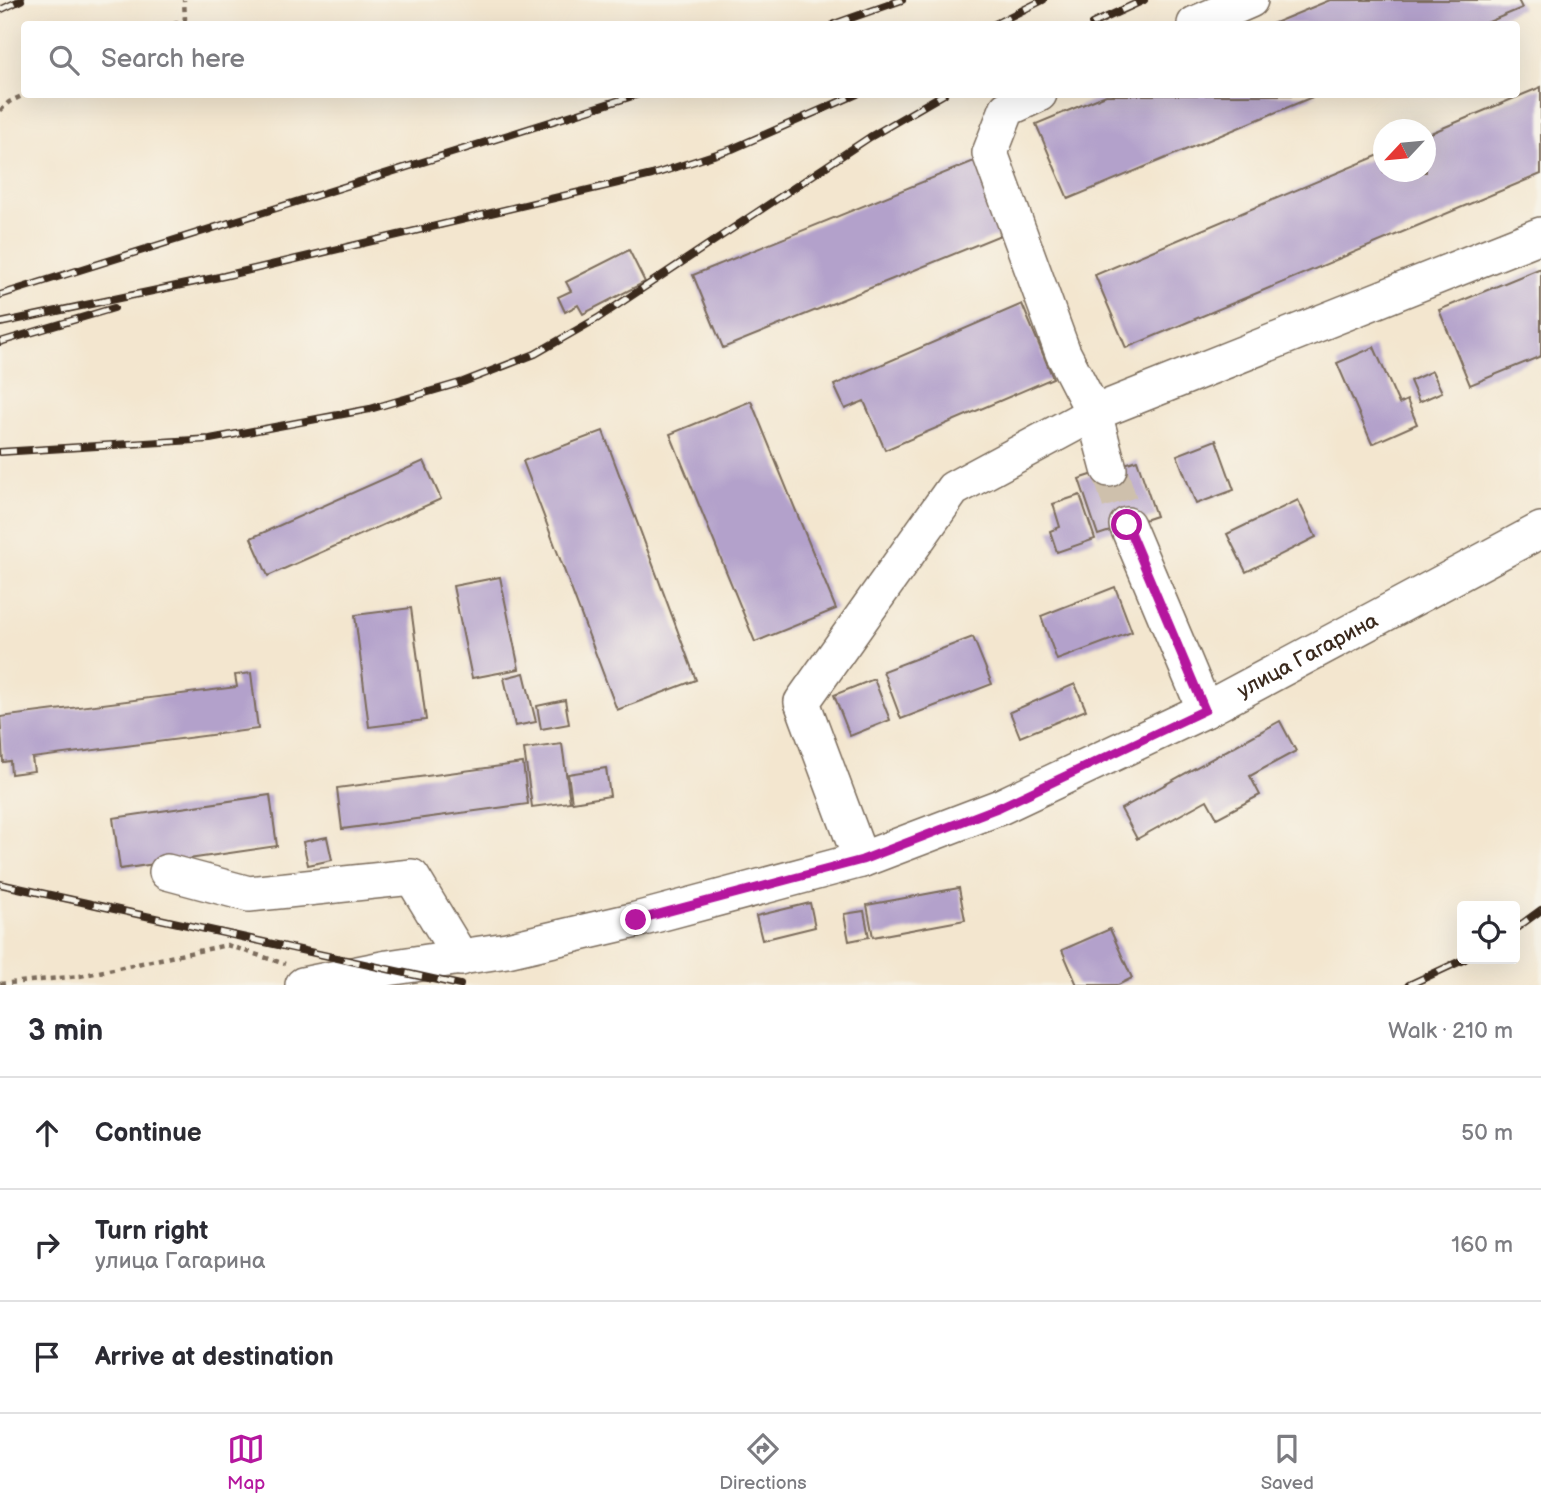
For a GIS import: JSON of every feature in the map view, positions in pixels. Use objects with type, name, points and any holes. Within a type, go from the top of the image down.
[{"type":"street","points":[[1202,21],[1250,0]]},
{"type":"street","points":[[1031,98],[1007,109],[990,153],[1063,353],[1094,413],[1109,469]]},
{"type":"street","points":[[862,860],[802,702],[953,489],[1094,413],[1541,235]]},
{"type":"street","points":[[1127,525],[1205,710]]},
{"type":"street","name":"улица Гагарина","points":[[327,983],[387,968],[461,958],[636,920],[862,860],[1000,807],[1205,710],[1541,530]]},
{"type":"street","points":[[167,872],[249,894],[412,877],[461,958]]},
{"type":"path","points":[[181,21],[185,19],[184,0]]},
{"type":"path","points":[[0,111],[21,97]]},
{"type":"path","points":[[0,984],[80,976],[227,945],[327,983]]},
{"type":"building","points":[[1330,0],[1518,0],[1522,8],[1491,21],[1279,21]]},
{"type":"building","points":[[1541,87],[1541,174],[1126,348],[1095,275],[1373,158],[1373,182],[1436,182],[1436,131]]},
{"type":"building","points":[[1099,98],[1310,98],[1068,199],[1036,124]]},
{"type":"building","points":[[979,159],[1008,232],[723,348],[693,275]]},
{"type":"building","points":[[629,250],[645,282],[583,314],[578,305],[565,312],[558,297],[571,291],[566,282]]},
{"type":"building","points":[[1541,268],[1541,356],[1470,385],[1439,310]]},
{"type":"building","points":[[1022,304],[1053,378],[885,450],[864,401],[845,409],[834,385]]},
{"type":"building","points":[[1374,347],[1399,404],[1407,400],[1417,424],[1372,444],[1337,363]]},
{"type":"building","points":[[1432,371],[1442,392],[1419,402],[1410,381]]},
{"type":"building","points":[[751,401],[836,609],[755,642],[670,434]]},
{"type":"building","points":[[603,431],[696,680],[617,710],[523,461]]},
{"type":"building","points":[[1216,440],[1234,490],[1196,504],[1177,455]]},
{"type":"building","points":[[1137,460],[1156,516],[1098,535],[1079,479]]},
{"type":"building","points":[[424,461],[441,499],[268,576],[251,538]]},
{"type":"building","points":[[1080,495],[1095,539],[1057,552],[1050,531],[1060,527],[1053,504]]},
{"type":"building","points":[[1298,500],[1316,537],[1246,572],[1227,534]]},
{"type":"building","points":[[500,577],[519,669],[472,678],[453,586]]},
{"type":"building","points":[[1115,587],[1132,632],[1057,660],[1041,616]]},
{"type":"building","points":[[411,608],[426,720],[369,727],[355,615]]},
{"type":"building","points":[[973,637],[992,684],[901,719],[883,671]]},
{"type":"building","points":[[251,673],[258,729],[32,758],[34,771],[11,774],[10,761],[3,762],[0,717],[237,687],[235,675]]},
{"type":"building","points":[[524,673],[536,722],[515,726],[504,678]]},
{"type":"building","points":[[874,679],[890,720],[850,736],[834,695]]},
{"type":"building","points":[[1075,684],[1086,710],[1020,737],[1010,712]]},
{"type":"building","points":[[565,700],[569,724],[541,729],[537,706]]},
{"type":"building","points":[[1280,721],[1296,751],[1250,776],[1260,795],[1217,818],[1207,800],[1137,839],[1121,809]]},
{"type":"building","points":[[562,744],[570,802],[532,807],[524,749]]},
{"type":"building","points":[[523,763],[528,804],[342,829],[337,788]]},
{"type":"building","points":[[606,768],[610,796],[572,802],[568,774]]},
{"type":"building","points":[[270,795],[277,846],[120,869],[113,818]]},
{"type":"building","points":[[327,837],[332,860],[308,865],[303,842]]},
{"type":"building","points":[[959,888],[965,920],[873,937],[867,905]]},
{"type":"building","points":[[810,903],[815,927],[762,940],[756,916]]},
{"type":"building","points":[[864,911],[869,937],[849,941],[844,914]]},
{"type":"building","points":[[1110,929],[1132,978],[1118,985],[1077,985],[1062,950]]},
{"type":"tunnel","points":[[1109,469],[1127,525]]},
{"type":"railway","points":[[0,10],[21,0]]},
{"type":"railway","points":[[842,21],[902,0]]},
{"type":"railway","points":[[1001,21],[1043,0]]},
{"type":"railway","points":[[1098,21],[1144,0]]},
{"type":"railway","points":[[0,295],[626,98]]},
{"type":"railway","points":[[0,323],[224,276],[652,175],[732,149],[848,98]]},
{"type":"railway","points":[[0,452],[210,439],[370,409],[463,382],[535,354],[598,318],[870,137],[937,98]]},
{"type":"railway","points":[[0,342],[114,308]]},
{"type":"railway","points":[[0,884],[460,985]]},
{"type":"railway","points":[[1520,925],[1541,910]]},
{"type":"railway","points":[[1409,985],[1457,963]]},
{"type":"route","points":[[636,920],[862,860],[1000,807],[1205,710],[1127,525]]}]
